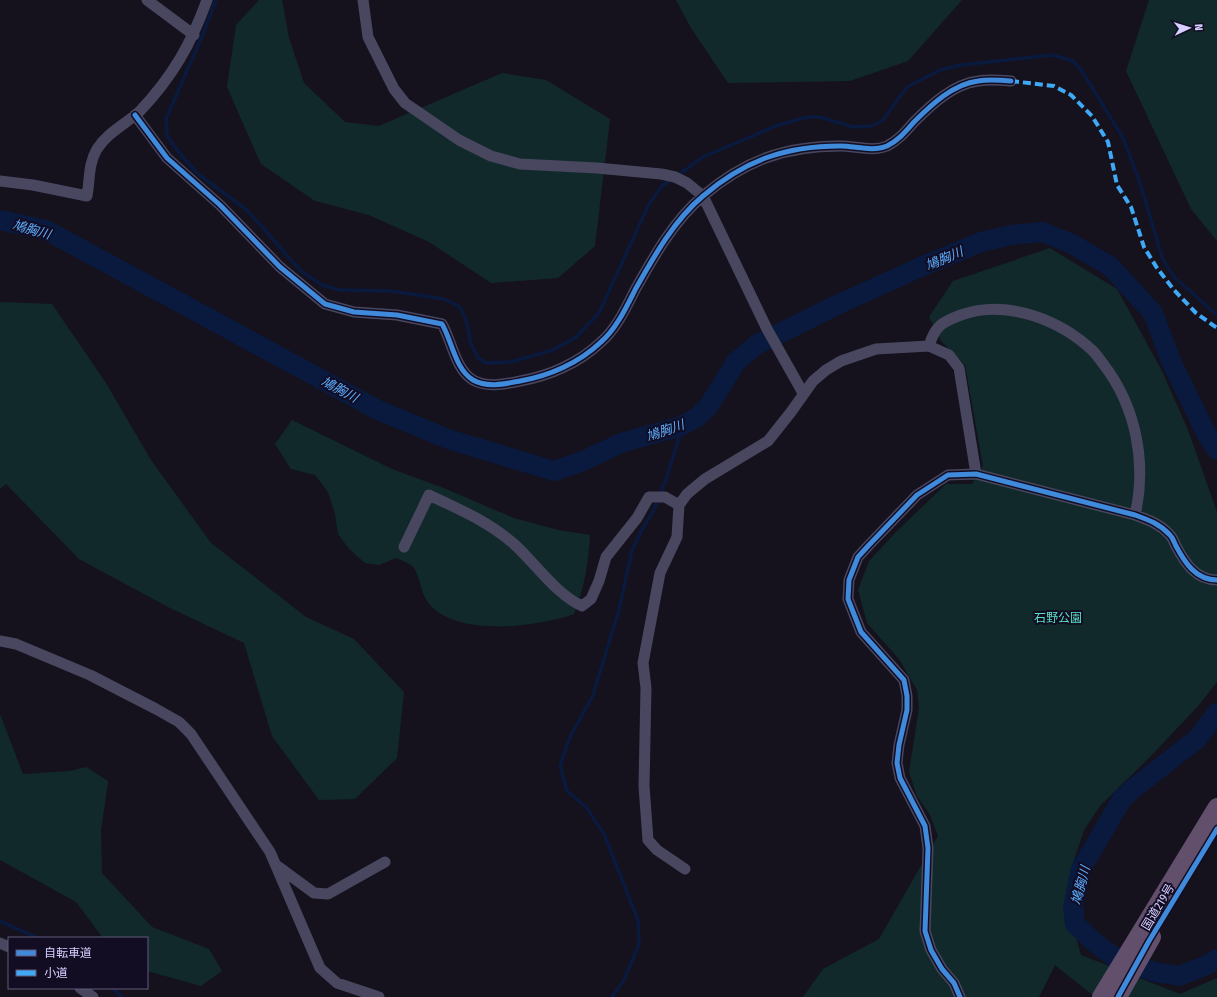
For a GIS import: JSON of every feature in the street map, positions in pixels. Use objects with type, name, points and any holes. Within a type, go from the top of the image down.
[{"type":"highway","name":"国道219号","points":[[1112,993],[1217,807]]},
{"type":"highway","name":"国道219号","points":[[1144,938],[1217,829]]},
{"type":"street","points":[[147,0],[194,34]]},
{"type":"street","points":[[0,180],[33,184],[87,196],[90,167],[97,150],[108,135],[135,115],[177,65],[194,34],[207,0]]},
{"type":"street","points":[[363,0],[368,37],[394,89],[405,103],[459,140],[491,156],[520,164],[597,168],[662,174],[675,177],[687,183],[703,196],[767,329],[803,393]]},
{"type":"street","points":[[135,115],[167,158],[220,205],[280,267],[325,304],[354,312],[397,315],[442,324],[460,366],[473,380],[484,384],[508,383],[539,378],[569,364],[602,342],[621,315],[645,272],[678,222],[703,196],[736,172],[774,153],[798,148],[842,146],[865,148],[884,147],[903,136],[914,122],[945,94],[976,81],[1011,81]]},
{"type":"street","points":[[929,346],[932,334],[944,321],[978,310],[995,308],[1028,314],[1065,330],[1093,351],[1117,383],[1129,410],[1136,433],[1139,496],[1135,515]]},
{"type":"street","points":[[685,870],[657,850],[648,840],[644,786],[646,688],[643,663],[660,574],[677,537],[680,505],[687,494],[705,479],[768,441],[791,412],[803,393],[813,381],[826,370],[846,360],[876,349],[929,346],[949,355],[959,368],[976,474]]},
{"type":"street","points":[[960,997],[954,983],[942,969],[931,950],[926,931],[928,848],[925,826],[900,778],[897,763],[899,745],[907,710],[907,696],[904,680],[861,632],[848,599],[849,580],[858,557],[917,495],[948,476],[976,474],[1157,522],[1171,536],[1187,564],[1198,576],[1208,580],[1217,580]]},
{"type":"street","points":[[404,547],[429,495],[491,526],[535,564],[569,600],[582,606],[592,599],[606,557],[637,518],[650,497],[665,497],[680,505]]},
{"type":"street","points":[[0,641],[16,644],[90,675],[179,722],[191,734],[270,852],[320,968],[337,983],[379,997]]},
{"type":"street","points":[[275,865],[314,894],[321,895],[328,894],[385,862]]},
{"type":"street","points":[[81,989],[93,997]]},
{"type":"green space","points":[[259,0],[282,0],[289,38],[304,83],[345,122],[379,126],[502,73],[546,80],[610,119],[595,246],[558,278],[491,283],[429,242],[369,215],[315,201],[261,164],[227,87],[236,25]]},
{"type":"green space","points":[[676,0],[962,0],[908,61],[850,81],[728,83],[691,28]]},
{"type":"green space","points":[[1149,0],[1217,0],[1217,241],[1191,209],[1126,71]]},
{"type":"green space","name":"石野公園","points":[[1050,248],[1117,289],[1162,371],[1188,430],[1217,512],[1217,682],[1198,706],[1148,759],[1100,806],[1084,830],[1072,866],[1075,924],[1073,927],[1081,955],[1180,994],[1217,978],[1217,997],[1095,997],[1055,965],[1039,997],[803,997],[823,969],[879,939],[938,836],[930,815],[917,796],[909,772],[919,708],[917,690],[899,659],[867,623],[858,590],[869,561],[896,532],[946,484],[972,484],[983,466],[965,365],[941,341],[929,317],[953,281]]},
{"type":"green space","points":[[0,302],[52,304],[106,383],[151,460],[211,543],[306,617],[354,639],[404,692],[397,758],[355,799],[319,800],[272,736],[244,643],[168,607],[79,559],[6,484],[0,489]]},
{"type":"green space","points":[[292,420],[392,469],[446,489],[514,518],[558,530],[590,535],[585,575],[581,594],[574,614],[540,623],[520,625],[479,625],[460,622],[443,615],[430,605],[425,597],[416,572],[411,565],[396,558],[379,565],[365,563],[349,549],[338,534],[335,514],[328,492],[315,475],[291,469],[275,444]]},
{"type":"green space","points":[[0,714],[23,774],[70,771],[86,767],[108,781],[101,831],[102,873],[152,927],[209,949],[222,971],[201,986],[148,971],[148,937],[102,937],[76,902],[0,860]]},
{"type":"waterway","points":[[216,0],[166,119],[167,136],[181,155],[198,174],[247,210],[301,271],[322,285],[340,290],[391,291],[444,299],[457,305],[461,309],[466,319],[471,344],[478,358],[486,363],[511,362],[553,350],[576,337],[599,313],[649,204],[662,186],[672,179]]},
{"type":"waterway","points":[[677,176],[703,157],[776,126],[807,117],[820,117],[853,127],[871,126],[882,121],[907,87],[940,70],[961,65],[1052,55],[1073,61],[1082,71],[1123,138],[1139,180],[1163,260],[1175,278],[1217,315]]},
{"type":"waterway","name":"鳩胸川","points":[[0,220],[46,230],[378,410],[448,439],[554,471],[583,461],[621,443],[681,426],[696,418],[708,407],[736,362],[756,345],[839,304],[923,266],[981,242],[1011,235],[1042,232],[1070,243],[1110,266],[1153,313],[1171,361],[1207,435],[1217,450]]},
{"type":"waterway","points":[[612,997],[624,980],[639,944],[638,920],[604,834],[586,807],[567,791],[560,766],[569,739],[593,695],[619,610],[632,550],[653,512],[666,480],[680,434],[686,423]]},
{"type":"waterway","name":"鳩胸川","points":[[1217,713],[1197,739],[1122,799],[1081,869],[1073,907],[1075,924],[1093,941],[1117,959],[1155,972],[1179,976],[1207,965],[1217,959]]},
{"type":"waterway","points":[[0,921],[36,937]]},
{"type":"waterway","points":[[113,989],[122,997]]},
{"type":"marked path","points":[[1011,81],[1054,86],[1071,95],[1092,116],[1108,142],[1117,185],[1131,207],[1144,247],[1157,268],[1174,290],[1196,313],[1217,328]]},
{"type":"cycle path","points":[[135,115],[167,158],[220,205],[280,267],[325,304],[354,312],[397,315],[442,324],[454,354],[467,375],[478,382],[496,385],[531,379],[553,372],[563,368],[592,350],[606,337],[620,318],[649,265],[673,228],[703,196],[735,173],[751,164],[784,152],[840,146],[876,149],[882,148],[899,138],[935,102],[960,86],[982,80],[1011,81]]},
{"type":"cycle path","points":[[960,997],[954,983],[942,969],[931,950],[925,931],[928,848],[925,826],[900,778],[897,763],[899,745],[907,710],[907,696],[904,680],[861,632],[848,599],[849,580],[858,557],[917,495],[948,475],[976,474],[1135,515],[1150,521],[1158,525],[1171,536],[1187,564],[1197,574],[1217,580]]},
{"type":"cycle path","points":[[1118,997],[1149,941],[1217,829]]}]
